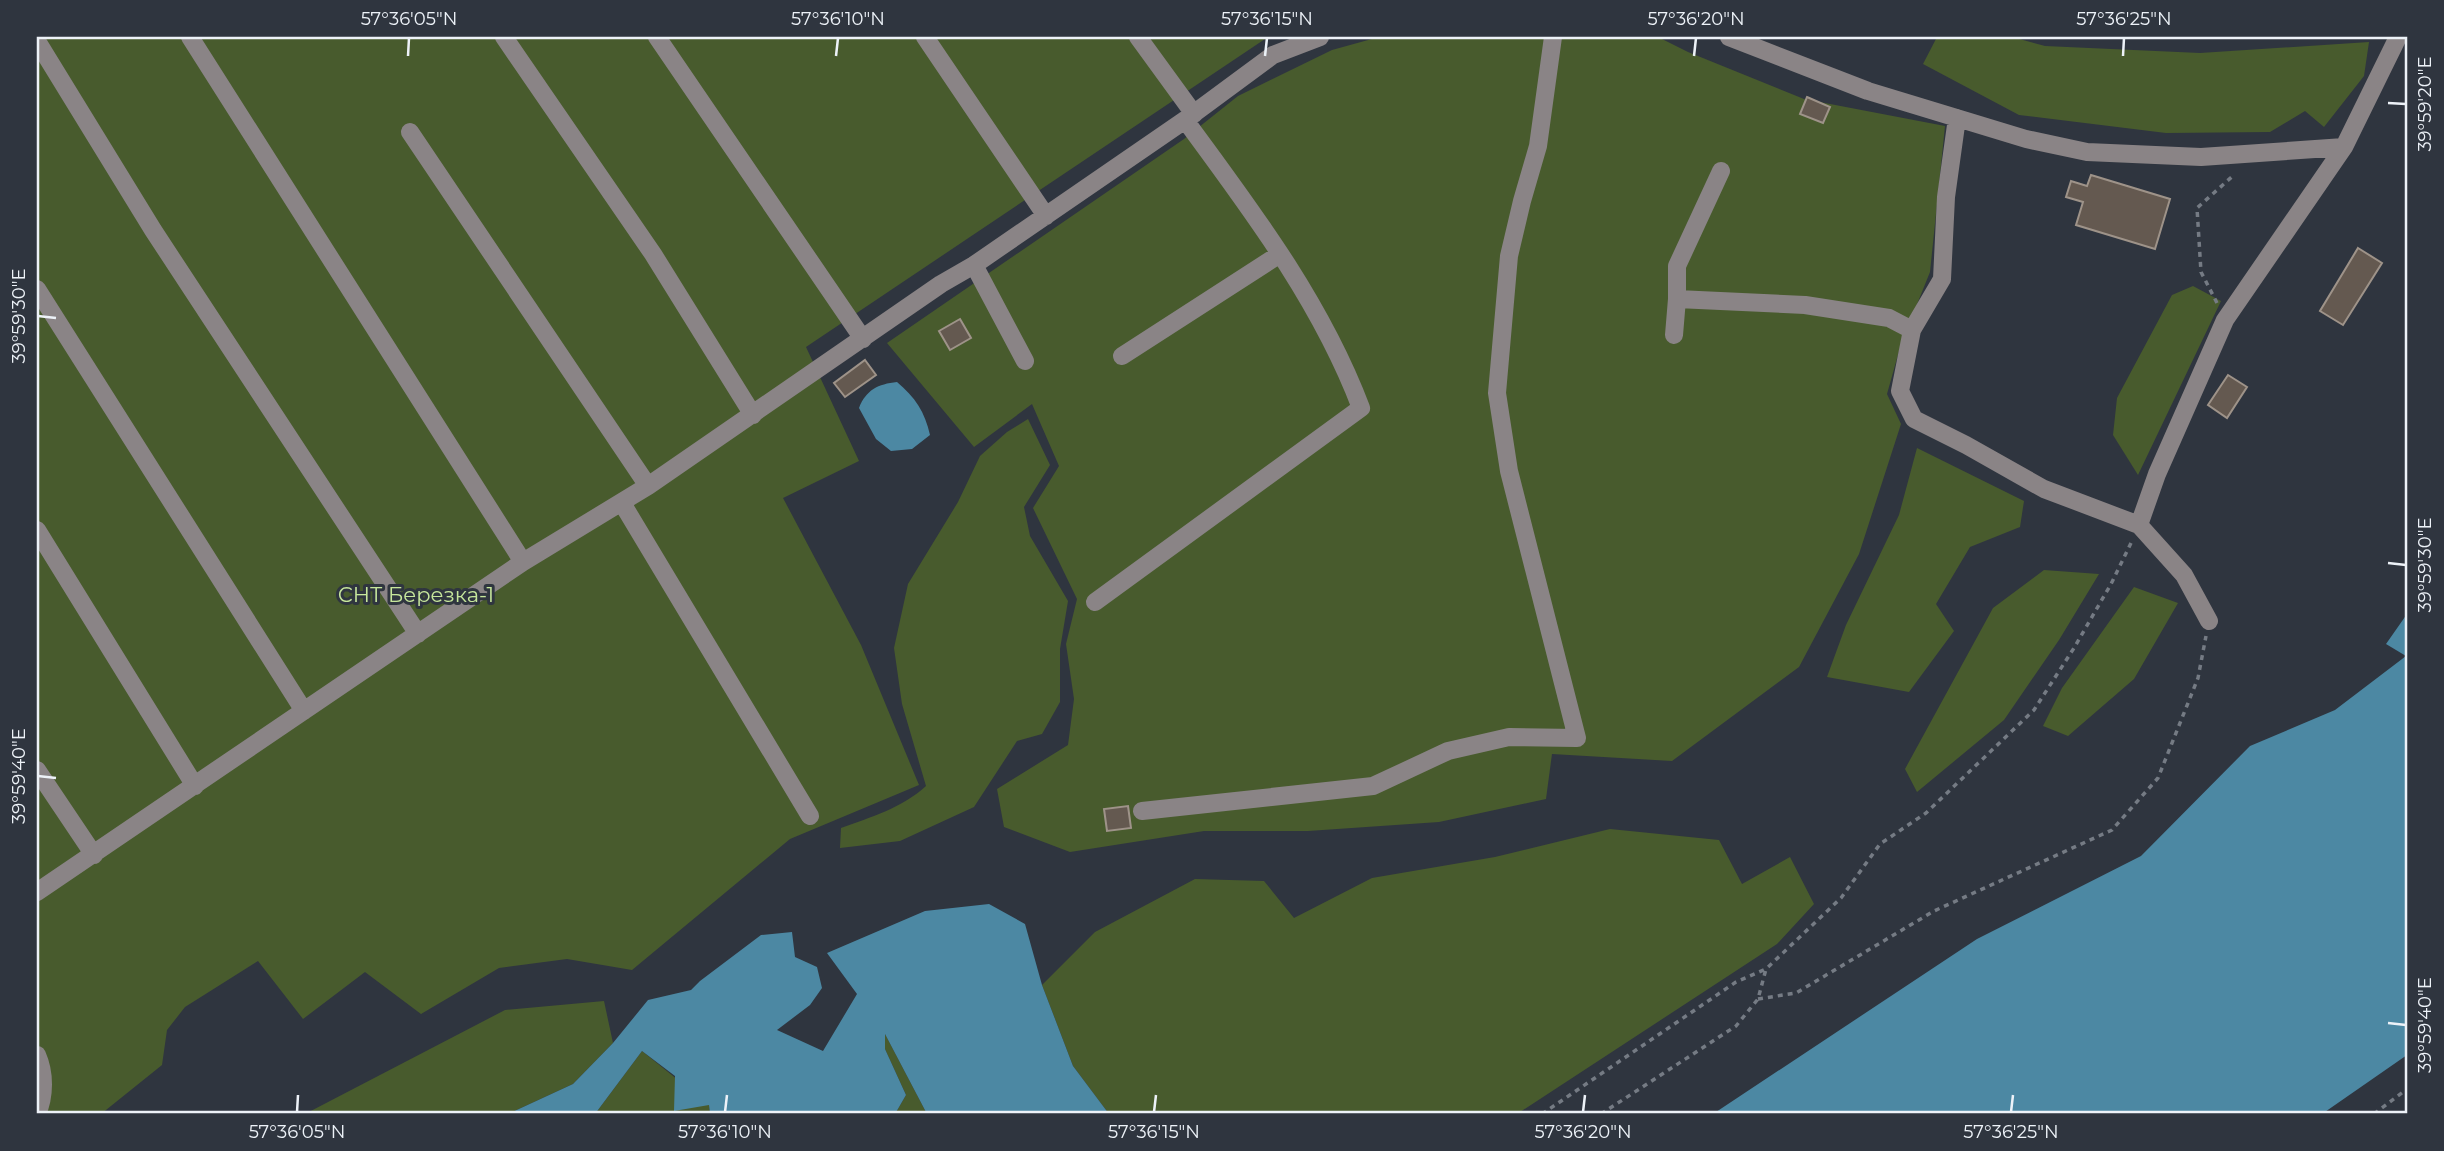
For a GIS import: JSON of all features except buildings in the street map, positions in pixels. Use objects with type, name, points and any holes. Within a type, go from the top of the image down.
[{"type":"street","points":[[190,37],[523,562]]},
{"type":"street","points":[[504,37],[653,254],[753,415]]},
{"type":"street","points":[[657,37],[863,339]]},
{"type":"street","points":[[925,37],[1046,216]]},
{"type":"street","points":[[1095,601],[1362,408],[1324,326],[1139,37]]},
{"type":"street","points":[[37,892],[523,562],[622,503],[753,415],[1189,117],[1273,55],[1295,41],[1320,37]]},
{"type":"street","points":[[1142,811],[1373,786],[1448,751],[1509,737],[1577,738],[1509,471],[1497,393],[1509,256],[1538,146],[1553,37]]},
{"type":"street","points":[[1729,37],[1868,91],[2026,139],[2087,152],[2201,157],[2344,147]]},
{"type":"street","points":[[2139,525],[2157,474],[2225,320],[2344,147],[2398,37]]},
{"type":"street","points":[[37,41],[153,230],[418,634]]},
{"type":"street","points":[[1956,118],[1946,198],[1942,279],[1912,330],[1900,391],[1914,419],[2044,489],[2139,525],[2184,575],[2209,621]]},
{"type":"street","points":[[410,132],[648,486]]},
{"type":"street","points":[[1674,335],[1677,266],[1721,171]]},
{"type":"street","points":[[1122,356],[1279,254]]},
{"type":"street","points":[[974,265],[1025,361]]},
{"type":"street","points":[[37,289],[304,711]]},
{"type":"street","points":[[1677,299],[1805,305],[1889,318],[1912,330]]},
{"type":"street","points":[[622,503],[810,816]]},
{"type":"street","points":[[37,530],[195,786]]},
{"type":"street","points":[[37,770],[94,855]]},
{"type":"street","points":[[37,1055],[43,1100],[37,1114]]},
{"type":"path","points":[[2225,320],[2201,272],[2197,208],[2238,171]]},
{"type":"path","points":[[1542,1114],[1735,982],[1766,969],[1841,898],[1880,844],[1926,813],[2035,710],[2111,584],[2139,525]]},
{"type":"path","points":[[1758,999],[1796,993],[1934,911],[2112,830],[2158,778],[2198,678],[2209,621]]},
{"type":"path","points":[[1601,1114],[1736,1026],[1758,999],[1766,969]]},
{"type":"path","points":[[2374,1114],[2407,1089]]},
{"type":"green space","name":"СНТ Березка-1","points":[[37,37],[1268,37],[806,347],[859,461],[783,498],[861,645],[919,785],[790,839],[632,970],[567,959],[499,968],[421,1014],[365,972],[303,1019],[258,961],[185,1007],[167,1030],[162,1065],[101,1114],[37,1114]]},
{"type":"green space","points":[[1379,37],[1658,37],[1804,99],[1945,126],[1930,272],[1901,344],[1887,394],[1901,424],[1859,554],[1799,667],[1672,761],[1552,754],[1546,799],[1439,822],[1308,831],[1204,831],[1070,852],[1004,827],[997,789],[1068,745],[1074,699],[1066,644],[1077,599],[1033,508],[1059,466],[1032,404],[974,447],[887,343],[1184,139],[1238,96],[1332,50]]},
{"type":"green space","points":[[1937,37],[2012,37],[2045,46],[2200,53],[2369,42],[2364,76],[2324,127],[2305,111],[2270,132],[2166,133],[2019,115],[1923,64]]},
{"type":"green space","points":[[2193,286],[2221,301],[2138,475],[2113,435],[2117,398],[2172,295]]},
{"type":"green space","points":[[1028,419],[1050,465],[1024,507],[1030,536],[1068,601],[1060,649],[1060,702],[1042,734],[1017,741],[974,807],[900,841],[840,848],[841,828],[896,806],[926,786],[902,704],[894,648],[908,584],[958,502],[980,456],[1007,432]]},
{"type":"green space","points":[[1917,448],[2024,501],[2020,527],[1970,547],[1936,604],[1954,631],[1909,692],[1827,677],[1846,625],[1899,515]]},
{"type":"green space","points":[[2044,570],[2099,574],[2059,640],[2004,720],[1917,792],[1905,769],[1993,608]]},
{"type":"green space","points":[[2134,587],[2178,603],[2134,679],[2068,736],[2043,726],[2062,688]]},
{"type":"green space","points":[[1610,829],[1719,840],[1742,884],[1790,857],[1814,904],[1777,944],[1517,1114],[1109,1114],[1073,1066],[1042,985],[1095,932],[1195,879],[1264,881],[1294,918],[1372,878],[1495,857]]},
{"type":"green space","points":[[604,1001],[613,1043],[573,1084],[508,1114],[305,1114],[505,1010]]},
{"type":"green space","points":[[884,1032],[927,1114],[895,1114],[906,1095],[885,1049]]},
{"type":"green space","points":[[642,1051],[709,1105],[710,1114],[595,1114]]},
{"type":"water","points":[[897,382],[918,406],[930,435],[912,449],[891,451],[876,439],[859,408],[865,397],[874,389]]},
{"type":"water","points":[[2407,614],[2407,1055],[2322,1114],[1713,1114],[1977,939],[2141,856],[2250,746],[2335,710],[2406,656],[2386,644]]},
{"type":"water","points":[[989,904],[1025,924],[1042,985],[1073,1066],[1109,1114],[927,1114],[885,1034],[885,1049],[906,1095],[895,1114],[710,1114],[709,1105],[674,1111],[675,1076],[642,1051],[595,1114],[508,1114],[573,1084],[613,1043],[648,1000],[691,990],[761,935],[792,932],[795,957],[817,967],[822,988],[810,1005],[777,1030],[823,1051],[857,994],[827,953],[925,911]]}]
